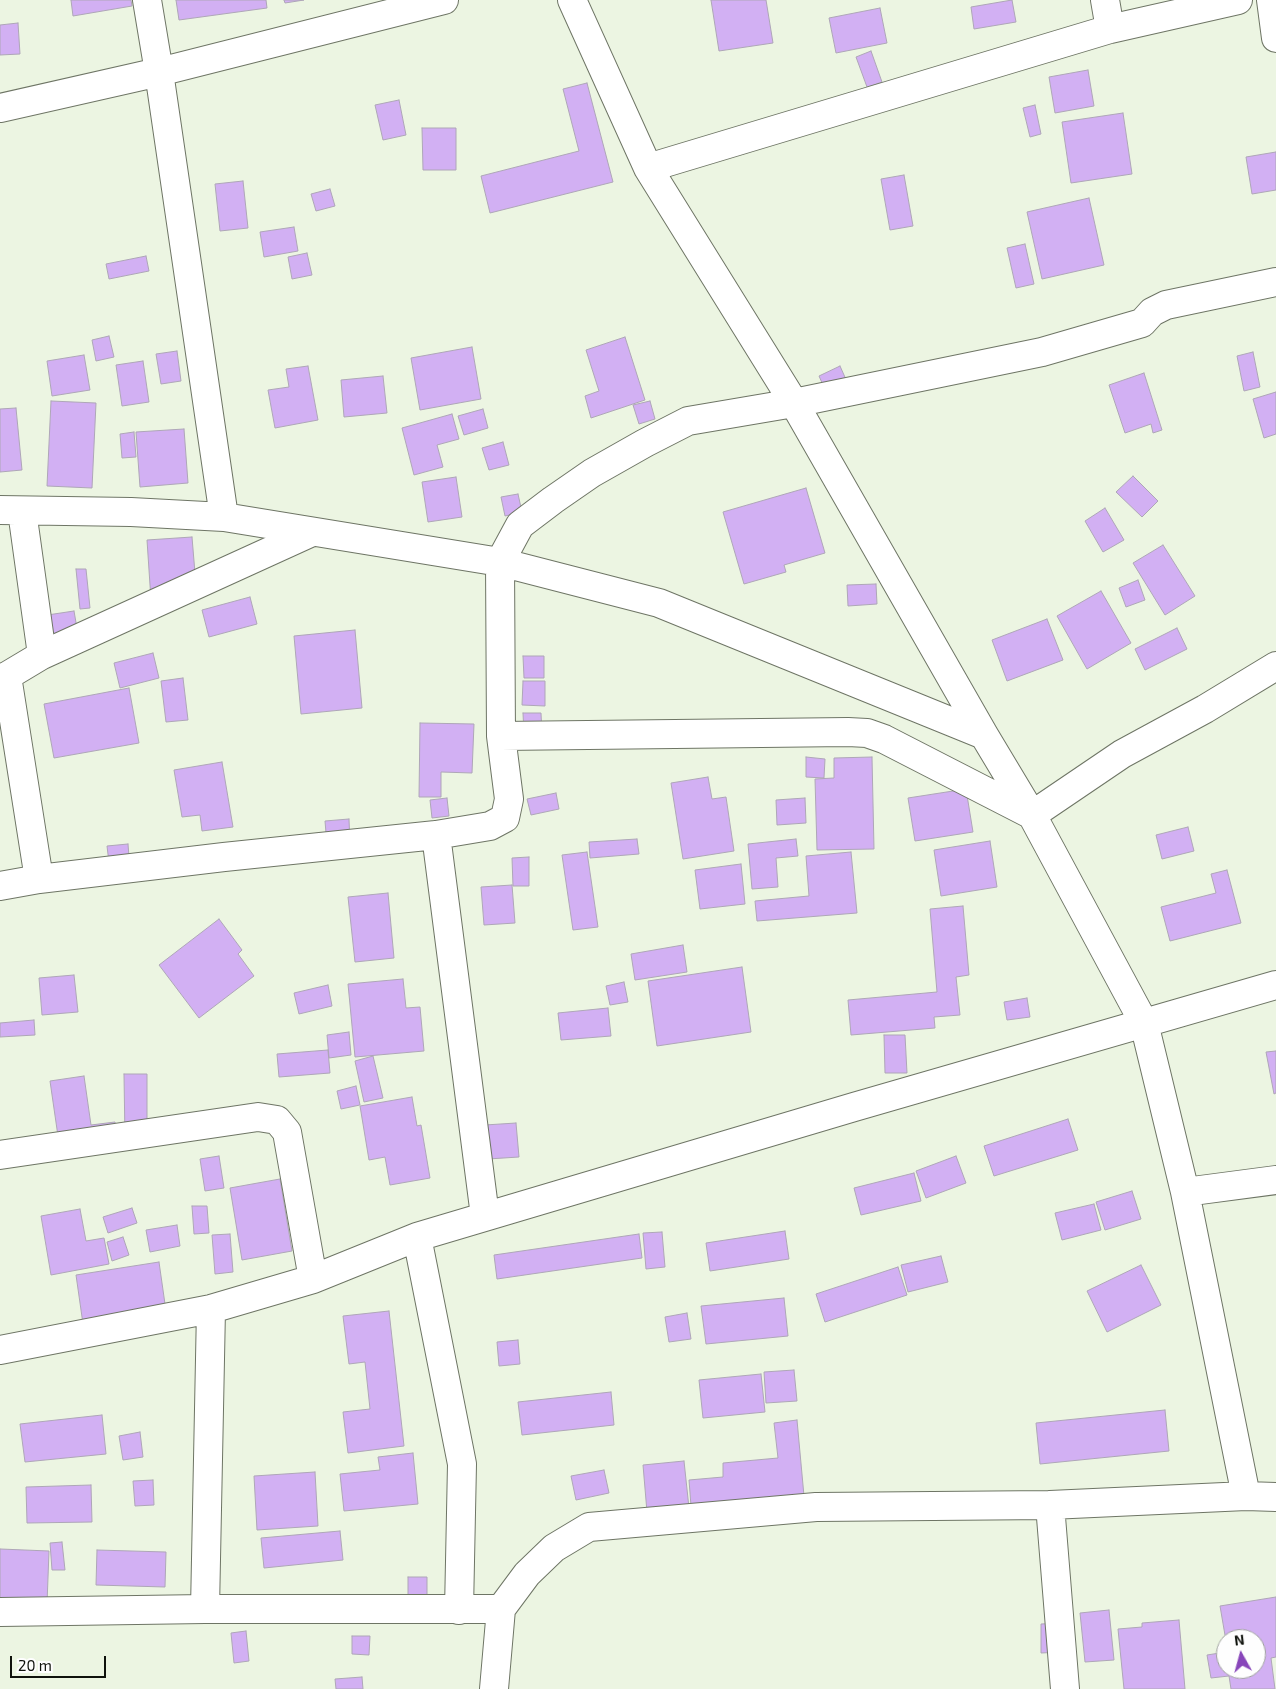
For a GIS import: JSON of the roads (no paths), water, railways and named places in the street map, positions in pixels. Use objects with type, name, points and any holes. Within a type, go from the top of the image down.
[{"type":"street","points":[[147,0],[224,517]]},
{"type":"street","points":[[0,108],[159,72],[444,0]]},
{"type":"street","points":[[572,0],[648,168],[794,404],[984,736],[1032,815],[1144,1023],[1185,1192],[1246,1496]]},
{"type":"street","points":[[1105,0],[1110,29]]},
{"type":"street","points":[[648,168],[1110,29],[1238,0]]},
{"type":"street","points":[[1270,0],[1276,38]]},
{"type":"street","points":[[0,886],[39,879],[224,857],[436,835],[490,826],[504,818],[509,799],[501,736],[500,562],[520,526],[592,473],[688,421],[794,404],[1042,352],[1142,323],[1152,312],[1166,305],[1276,282]]},
{"type":"street","points":[[42,656],[11,510],[131,512],[224,517],[500,562],[659,603],[984,736]]},
{"type":"street","points":[[39,879],[4,677],[42,656],[312,532]]},
{"type":"street","points":[[1032,815],[1122,754],[1205,709],[1276,666]]},
{"type":"street","points":[[501,736],[867,733],[884,739],[1032,815]]},
{"type":"street","points":[[436,835],[485,1216]]},
{"type":"street","points":[[0,1350],[211,1310],[314,1279],[417,1237],[485,1216],[1276,986]]},
{"type":"street","points":[[0,1155],[258,1117],[277,1120],[287,1132],[314,1279]]},
{"type":"street","points":[[1185,1192],[1276,1180]]},
{"type":"street","points":[[417,1237],[462,1464],[459,1610]]},
{"type":"street","points":[[204,1609],[211,1310]]},
{"type":"street","points":[[494,1689],[502,1609],[527,1574],[554,1548],[589,1527],[816,1507],[1050,1505],[1246,1496],[1276,1497]]},
{"type":"street","points":[[1050,1505],[1065,1689]]},
{"type":"street","points":[[0,1612],[204,1609],[502,1609]]}]
